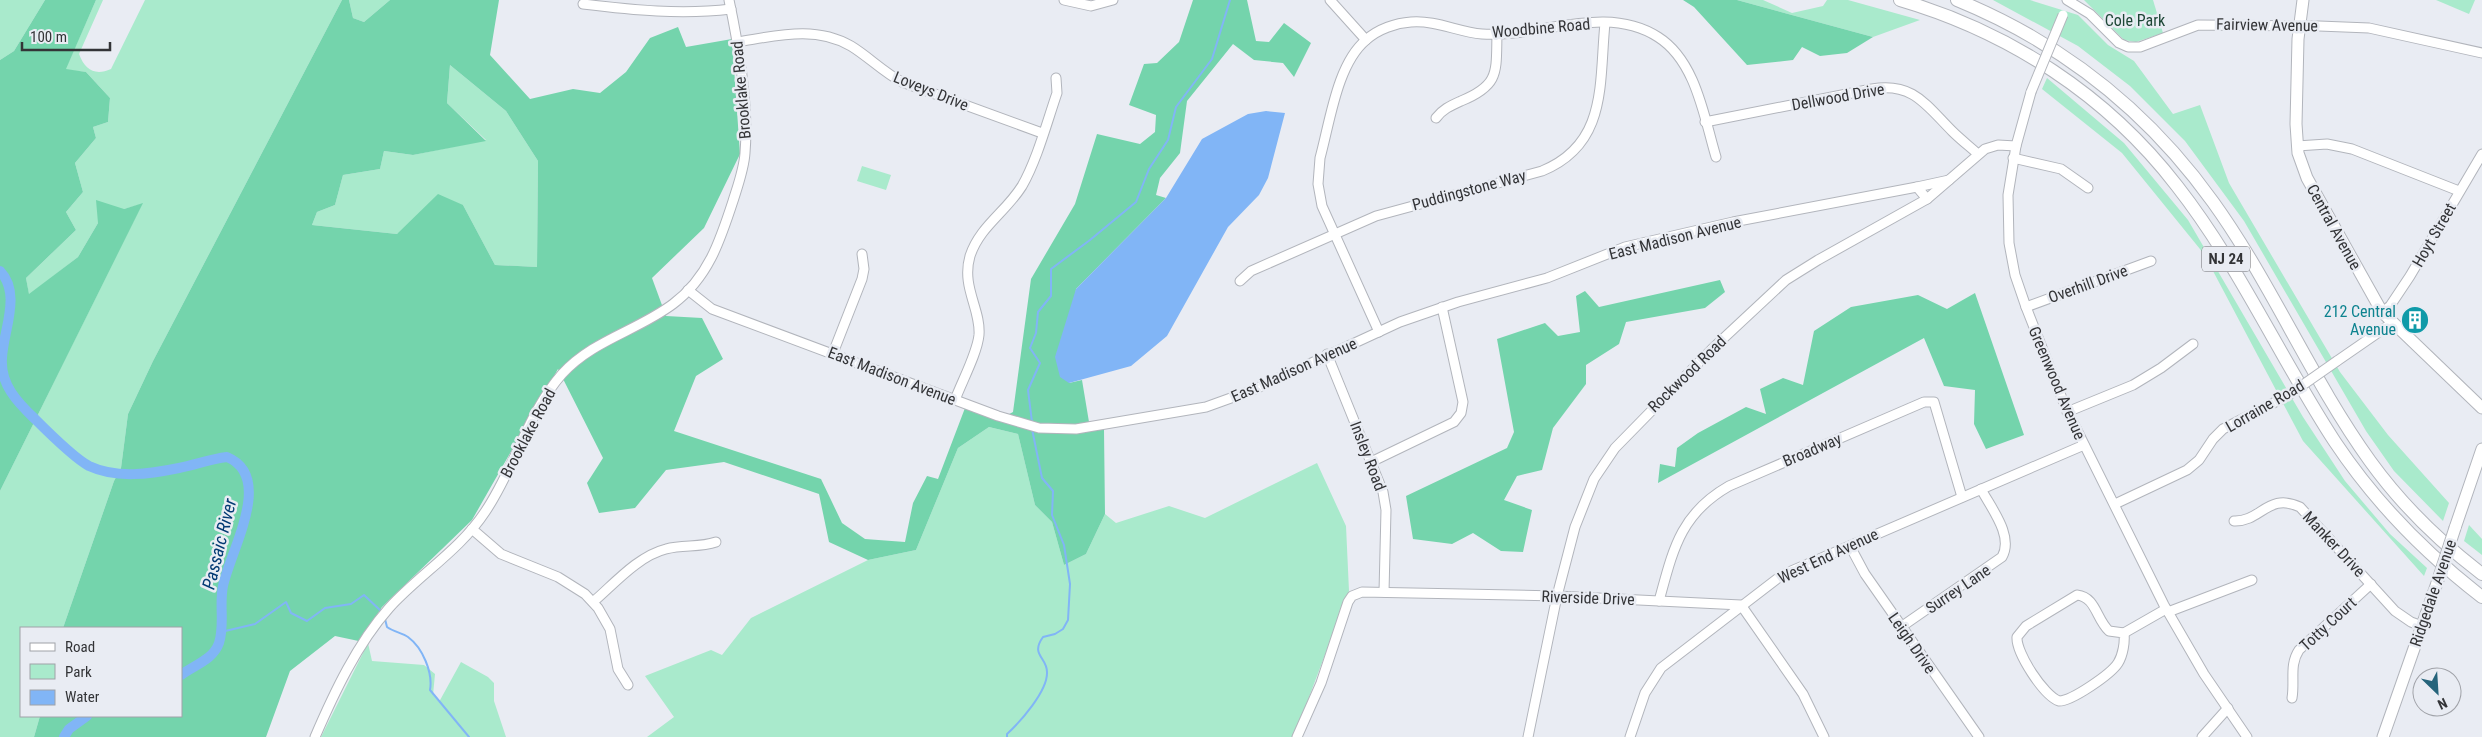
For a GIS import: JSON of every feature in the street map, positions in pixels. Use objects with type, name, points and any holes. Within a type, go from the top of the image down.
[{"type":"highway","name":"NJ 24","points":[[1900,0],[1971,26],[2029,55],[2083,92],[2134,136],[2167,173],[2200,216],[2312,406],[2357,474],[2410,534],[2438,561],[2482,597]]},
{"type":"highway","name":"NJ 24","points":[[1957,0],[2008,22],[2069,59],[2122,100],[2167,144],[2214,203],[2332,402],[2371,462],[2421,520],[2482,574]]},
{"type":"main road","name":"Central Avenue","points":[[2303,0],[2299,26],[2297,146],[2302,166],[2315,194],[2382,312],[2482,408]]},
{"type":"main road","name":"Ridgedale Avenue","points":[[2383,737],[2481,457]]},
{"type":"street","points":[[1064,0],[1091,6],[1113,0]]},
{"type":"street","points":[[1330,0],[1366,40]]},
{"type":"street","name":"Fairview Avenue","points":[[2069,0],[2090,14],[2119,43],[2128,47],[2140,47],[2198,26],[2299,26],[2369,28],[2482,53]]},
{"type":"street","name":"Greenwood Avenue","points":[[2069,0],[2031,92],[2013,158],[2008,195],[2008,237],[2015,275],[2067,412],[2167,610],[2204,674],[2248,737]]},
{"type":"street","points":[[583,4],[635,10],[699,13],[730,4]]},
{"type":"street","name":"Brooklake Road","points":[[315,737],[346,674],[379,620],[386,611],[472,530],[498,490],[544,398],[564,372],[598,345],[664,311],[688,290],[703,273],[716,251],[744,162],[745,127],[737,42],[730,4]]},
{"type":"street","name":"Woodbine Road","points":[[1379,332],[1320,197],[1320,158],[1344,70],[1352,56],[1366,40],[1392,26],[1411,22],[1432,23],[1467,32],[1497,34],[1570,24],[1605,23],[1627,26],[1648,32],[1673,50],[1686,68],[1716,157]]},
{"type":"street","name":"Puddingstone Way","points":[[1240,281],[1251,272],[1376,216],[1542,171],[1562,161],[1573,153],[1586,137],[1595,118],[1605,23]]},
{"type":"street","name":"Loveys Drive","points":[[737,42],[796,33],[830,36],[852,47],[902,82],[1042,133]]},
{"type":"street","points":[[1436,118],[1446,108],[1482,91],[1491,83],[1496,69],[1497,34]]},
{"type":"street","points":[[955,400],[979,335],[969,289],[970,259],[986,226],[1021,187],[1057,93],[1056,78]]},
{"type":"street","name":"Dellwood Drive","points":[[1705,122],[1872,89],[1888,88],[1907,91],[1921,98],[1978,154]]},
{"type":"street","points":[[2297,146],[2327,144],[2352,149],[2459,191]]},
{"type":"street","name":"Rockwood Road","points":[[1528,737],[1557,596],[1576,527],[1588,494],[1606,459],[1635,424],[1786,280],[1818,260],[1925,201],[1978,154],[1991,147],[2016,146]]},
{"type":"street","name":"Hoyt Street","points":[[2382,312],[2390,306],[2410,276],[2482,154]]},
{"type":"street","points":[[2013,158],[2060,169],[2088,188]]},
{"type":"street","name":"East Madison Avenue","points":[[688,290],[712,309],[955,400],[1039,428],[1076,428],[1206,407],[1253,390],[1327,354],[1442,307],[1547,278],[1633,245],[1733,222],[1950,180]]},
{"type":"street","points":[[1912,188],[1925,201]]},
{"type":"street","points":[[833,353],[862,279],[864,269],[862,254]]},
{"type":"street","name":"Overhill Drive","points":[[2026,307],[2151,260]]},
{"type":"street","points":[[1371,462],[1450,424],[1461,413],[1463,402],[1442,307]]},
{"type":"street","name":"Lorraine Road","points":[[2115,504],[2188,470],[2200,460],[2213,438],[2223,429],[2287,396],[2392,323]]},
{"type":"street","points":[[2067,412],[2140,380],[2193,344]]},
{"type":"street","name":"Insley Road","points":[[1327,354],[1371,462],[1385,502],[1384,592]]},
{"type":"street","name":"Broadway","points":[[1659,601],[1677,539],[1690,519],[1708,500],[1730,486],[1924,402],[1934,402],[1962,497]]},
{"type":"street","name":"West End Avenue","points":[[1630,737],[1645,693],[1661,668],[1742,605],[1792,570],[2084,445]]},
{"type":"street","name":"Surrey Lane","points":[[1901,628],[2002,557],[2006,548],[2005,536],[1981,489]]},
{"type":"street","name":"Manker Drive","points":[[2234,521],[2246,520],[2275,503],[2294,504],[2306,511],[2395,611],[2411,622],[2422,626]]},
{"type":"street","points":[[472,530],[501,554],[558,577],[576,587],[593,602],[610,629],[619,671],[628,685]]},
{"type":"street","points":[[593,602],[651,554],[667,548],[704,546],[716,542]]},
{"type":"street","name":"Leigh Drive","points":[[1850,546],[1865,574],[1901,628],[1979,737]]},
{"type":"street","points":[[2124,633],[2124,645],[2117,665],[2072,698],[2065,701],[2055,700],[2047,694],[2021,654],[2017,643],[2022,629],[2077,595],[2084,596],[2092,602],[2099,620],[2109,631],[2124,633],[2167,610],[2252,580]]},
{"type":"street","name":"Totty Court","points":[[2292,698],[2295,683],[2292,664],[2298,650],[2371,584]]},
{"type":"street","name":"Riverside Drive","points":[[1297,737],[1328,665],[1349,600],[1362,592],[1557,596],[1742,605]]},
{"type":"street","points":[[1742,605],[1803,694],[1824,737]]},
{"type":"street","points":[[2202,737],[2228,708]]},
{"type":"green space","points":[[0,0],[45,0],[14,51],[0,60]]},
{"type":"green space","points":[[45,0],[96,0],[66,69],[86,72],[110,98],[108,122],[93,127],[96,138],[75,163],[83,192],[66,212],[76,230],[26,278],[29,294],[78,257],[98,223],[96,200],[124,209],[143,203],[0,491],[0,60],[14,51]]},
{"type":"green space","points":[[96,0],[103,0],[79,54],[84,64],[95,72],[111,69],[145,0],[342,0],[153,361],[128,414],[121,468],[114,481],[63,627],[20,627],[20,717],[40,717],[34,737],[0,737],[0,491],[142,204],[124,209],[98,223],[78,257],[29,295],[26,278],[76,230],[66,212],[83,192],[75,163],[96,138],[93,127],[108,122],[110,98],[86,72],[65,70]]},
{"type":"green space","points":[[342,0],[349,0],[353,18],[364,22],[390,0],[499,0],[490,55],[530,99],[573,89],[600,93],[626,72],[650,38],[678,27],[686,47],[732,39],[740,154],[704,228],[652,278],[666,316],[702,318],[723,359],[696,376],[674,431],[821,479],[842,523],[865,539],[905,542],[913,503],[927,476],[938,479],[965,408],[1002,418],[1013,412],[1031,279],[1075,204],[1097,134],[1140,144],[1155,132],[1156,115],[1129,105],[1144,64],[1157,63],[1179,42],[1193,0],[1247,0],[1256,41],[1269,42],[1284,23],[1311,43],[1294,77],[1283,63],[1254,60],[1233,44],[1187,101],[1180,153],[1160,178],[1156,195],[1166,198],[1076,289],[1069,383],[1082,380],[1089,422],[1104,430],[1105,514],[1086,554],[1064,565],[1052,522],[1035,505],[1018,434],[989,427],[958,448],[916,550],[868,560],[829,542],[819,494],[724,462],[666,470],[635,508],[599,513],[587,483],[603,458],[558,369],[472,520],[382,607],[378,613],[368,643],[335,636],[290,671],[266,737],[34,737],[40,717],[182,717],[182,627],[63,627],[114,481],[121,468],[128,414],[153,361]],"holes":[[[450,65],[506,111],[538,161],[537,267],[495,265],[463,205],[438,194],[397,234],[312,225],[317,212],[335,205],[343,175],[380,169],[384,151],[413,155],[486,141],[447,103]]]},
{"type":"green space","points":[[349,0],[390,0],[364,22],[353,18]]},
{"type":"green space","points":[[1683,0],[1737,0],[1873,37],[1847,53],[1820,56],[1802,47],[1793,60],[1747,65],[1694,7]]},
{"type":"green space","points":[[1737,0],[1763,0],[1792,13],[1823,6],[1827,0],[1848,0],[1920,20],[1873,37]]},
{"type":"green space","points":[[1993,0],[2030,0],[2078,15],[2108,45],[2134,61],[2173,114],[2200,105],[2229,183],[2340,372],[2388,435],[2449,503],[2443,521],[2394,471],[2366,431],[2244,221],[2185,141],[2130,86],[2078,46]]},
{"type":"green space","name":"Cole Park","points":[[2084,0],[2153,0],[2163,33],[2136,42],[2124,40]]},
{"type":"green space","points":[[2436,0],[2475,0],[2469,14]]},
{"type":"green space","points":[[450,65],[506,111],[538,161],[537,267],[495,265],[463,205],[397,234],[312,225],[317,212],[335,205],[343,175],[380,169],[384,151],[413,155],[486,140],[447,103]]},
{"type":"green space","points":[[2047,78],[2124,143],[2188,220],[2303,417],[2345,481],[2390,534],[2427,568],[2424,576],[2303,441],[2204,254],[2122,153],[2042,89]]},
{"type":"green space","points":[[862,166],[891,175],[886,190],[857,181]]},
{"type":"green space","points":[[1720,280],[1725,292],[1705,308],[1626,322],[1619,344],[1586,365],[1586,384],[1553,428],[1542,470],[1517,476],[1504,500],[1532,510],[1523,552],[1501,551],[1473,533],[1452,544],[1413,539],[1406,496],[1507,448],[1514,432],[1497,339],[1545,323],[1558,336],[1580,332],[1576,296],[1585,291],[1599,307]]},
{"type":"green space","points":[[1975,293],[2024,435],[1986,449],[1974,424],[1975,390],[1944,386],[1924,338],[1658,483],[1660,464],[1675,467],[1677,448],[1698,433],[1746,407],[1766,414],[1760,389],[1783,378],[1803,385],[1814,331],[1851,307],[1918,295],[1947,309]]},
{"type":"green space","points":[[989,427],[1018,434],[1035,505],[1052,522],[1064,565],[1086,554],[1105,514],[1116,523],[1169,506],[1205,518],[1317,463],[1346,526],[1349,591],[1294,737],[647,737],[674,717],[645,676],[711,650],[722,655],[751,618],[868,560],[916,550],[958,448]]},
{"type":"green space","points":[[2469,525],[2482,539],[2482,555],[2464,541]]},
{"type":"green space","points":[[368,643],[372,661],[424,665],[435,674],[433,695],[439,702],[461,662],[488,677],[494,683],[494,701],[506,737],[321,737]]},
{"type":"water","points":[[1266,111],[1285,113],[1268,178],[1259,195],[1228,227],[1167,336],[1131,366],[1069,383],[1060,377],[1055,357],[1076,289],[1166,198],[1202,139],[1248,114]]},
{"type":"waterway","points":[[1032,422],[1028,390],[1040,363],[1030,348],[1036,333],[1038,312],[1051,296],[1051,269],[1136,202],[1149,169],[1168,140],[1176,107],[1212,59],[1230,0]]},
{"type":"waterway","name":"Passaic River","points":[[0,271],[10,290],[11,302],[2,358],[2,367],[7,384],[22,406],[69,451],[89,466],[111,473],[122,474],[157,472],[227,457],[241,467],[248,481],[249,497],[246,516],[223,586],[222,629],[219,643],[208,658],[182,674]]},
{"type":"waterway","points":[[1007,737],[1007,734],[1032,706],[1046,680],[1047,672],[1045,663],[1040,656],[1039,643],[1043,637],[1055,634],[1063,629],[1068,620],[1070,584],[1064,545],[1052,515],[1053,491],[1042,478],[1032,429]]},
{"type":"waterway","points":[[221,632],[255,624],[286,602],[291,613],[307,621],[325,608],[351,604],[364,595],[382,612]]},
{"type":"waterway","points":[[385,619],[387,627],[408,637],[418,648],[426,661],[431,683],[430,690],[469,737]]},
{"type":"waterway","name":"Passaic River","points":[[64,737],[69,729],[86,717]]},
{"type":"place","name":"212 Central Avenue","points":[[2415,320]]}]
